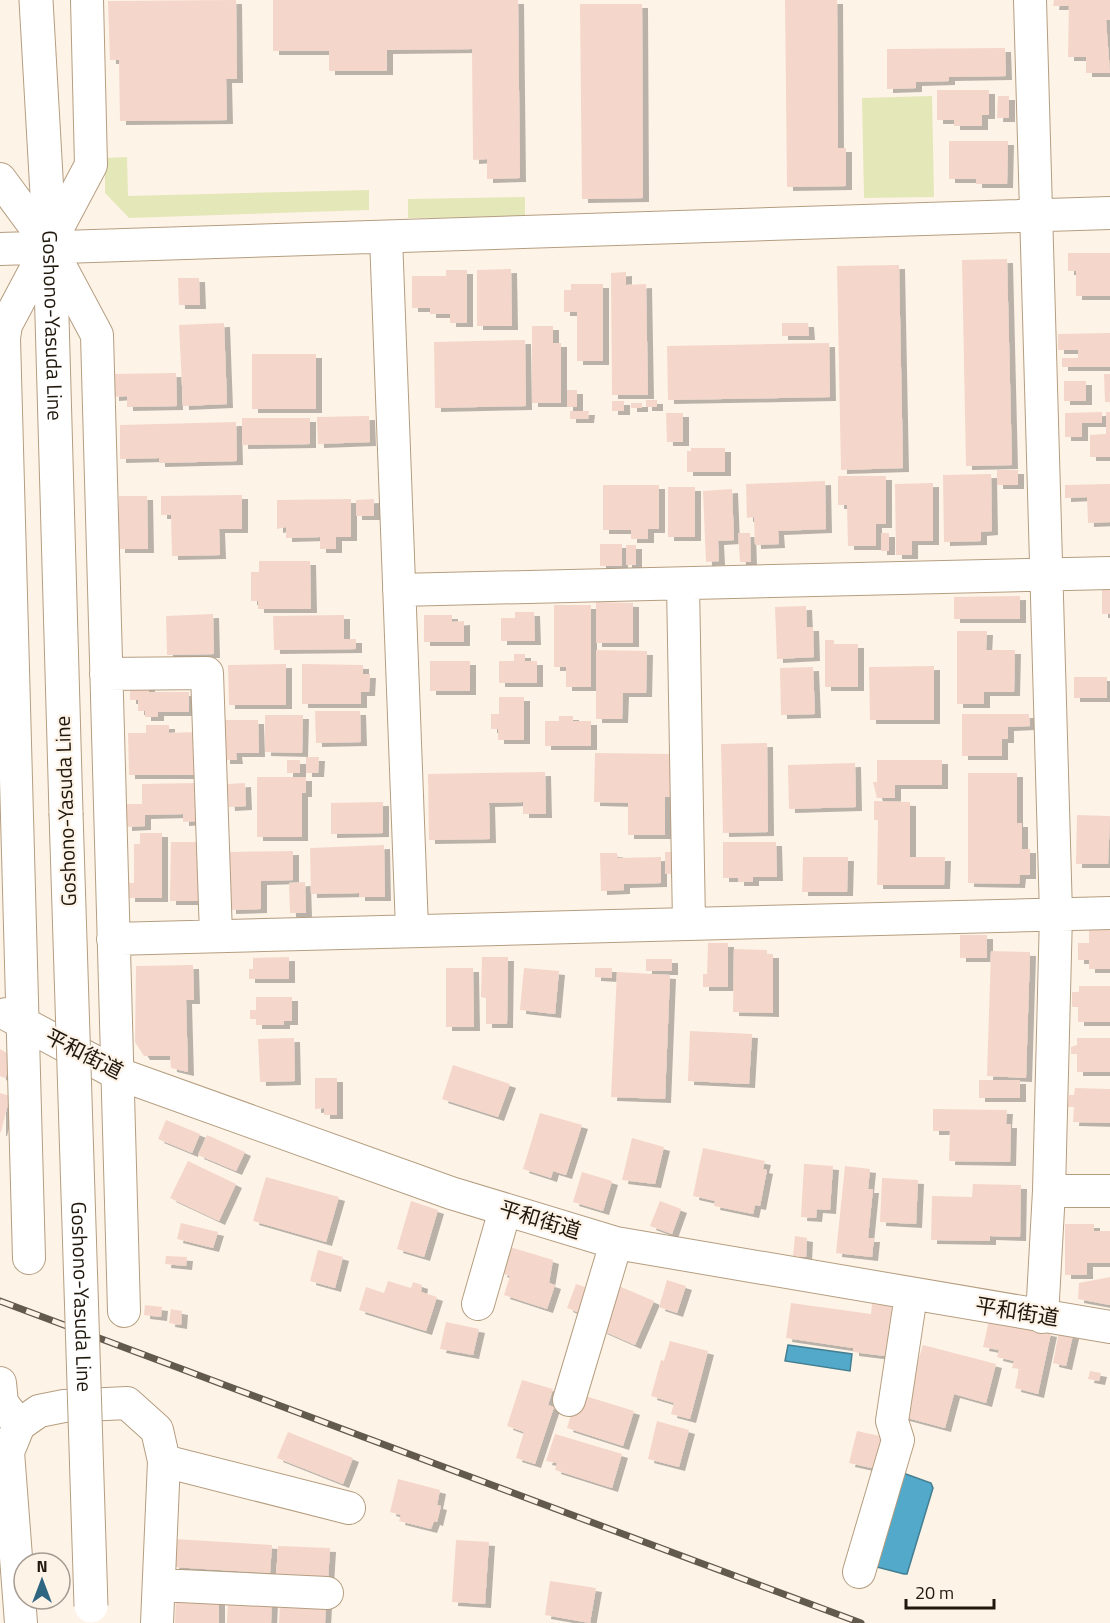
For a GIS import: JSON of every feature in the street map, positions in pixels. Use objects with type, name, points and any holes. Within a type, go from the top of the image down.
[{"type":"main road","name":"Goshono-Yasuda Line","points":[[36,0],[50,247],[91,1614]]},
{"type":"street","points":[[29,1258],[11,1016],[4,338],[6,325],[50,247],[91,165],[87,0]]},
{"type":"street","points":[[1030,0],[1056,914],[1049,1191],[1042,1317]]},
{"type":"street","points":[[0,179],[50,247],[97,336],[124,1311]]},
{"type":"street","points":[[0,249],[1110,213]]},
{"type":"street","points":[[386,237],[412,929]]},
{"type":"street","points":[[399,590],[1110,573]]},
{"type":"street","points":[[683,584],[689,923]]},
{"type":"street","points":[[106,674],[207,673],[216,935]]},
{"type":"street","points":[[113,939],[412,929],[1110,913]]},
{"type":"street","name":"平和街道","points":[[11,1016],[116,1073],[452,1193],[616,1244],[1110,1327]]},
{"type":"street","points":[[1049,1191],[1110,1191]]},
{"type":"street","points":[[478,1304],[505,1210]]},
{"type":"street","points":[[568,1400],[616,1244]]},
{"type":"street","points":[[859,1572],[898,1440],[892,1421],[911,1294]]},
{"type":"street","points":[[0,1383],[2,1403],[19,1425]]},
{"type":"street","points":[[12,1578],[8,1452],[19,1425],[39,1412],[64,1406],[127,1403],[157,1430],[164,1461],[158,1623]]},
{"type":"street","points":[[164,1461],[349,1508]]},
{"type":"street","points":[[159,1585],[327,1593]]},
{"type":"green space","points":[[932,96],[934,197],[864,198],[862,98]]},
{"type":"green space","points":[[127,157],[128,196],[369,190],[369,210],[129,218],[105,193],[105,158]]},
{"type":"green space","points":[[525,197],[525,217],[408,218],[408,199]]},
{"type":"water","points":[[788,1345],[852,1354],[850,1371],[785,1361]]},
{"type":"water","points":[[903,1473],[931,1483],[933,1488],[907,1574],[873,1566]]},
{"type":"building","points":[[236,0],[237,79],[226,79],[227,120],[120,121],[119,60],[110,60],[108,1]]},
{"type":"building","points":[[273,0],[518,0],[520,178],[487,179],[487,159],[473,160],[472,49],[387,50],[387,71],[329,71],[329,51],[273,51]]},
{"type":"building","points":[[785,0],[837,0],[838,148],[846,148],[846,186],[787,187]]},
{"type":"building","points":[[1054,0],[1110,0],[1110,20],[1106,20],[1110,73],[1086,73],[1086,57],[1068,57],[1069,6],[1053,6]]},
{"type":"building","points":[[580,4],[642,4],[643,198],[582,199]]},
{"type":"building","points":[[1005,48],[1006,76],[949,77],[949,81],[916,82],[916,88],[887,89],[887,49]]},
{"type":"building","points":[[937,90],[989,90],[989,115],[982,115],[982,126],[954,126],[954,120],[937,120]]},
{"type":"building","points":[[998,96],[1009,96],[1009,118],[997,118]]},
{"type":"building","points":[[949,141],[1008,141],[1007,184],[976,184],[976,179],[949,179]]},
{"type":"building","points":[[1068,253],[1110,253],[1110,296],[1076,296],[1076,271],[1068,271]]},
{"type":"building","points":[[1007,259],[1012,465],[966,466],[962,260]]},
{"type":"building","points":[[899,265],[903,468],[841,470],[837,266]]},
{"type":"building","points":[[511,269],[512,326],[477,326],[477,270]]},
{"type":"building","points":[[446,270],[467,270],[467,323],[450,323],[450,314],[430,314],[430,308],[412,308],[412,276],[446,276]]},
{"type":"building","points":[[626,272],[626,285],[646,284],[648,395],[612,395],[611,273]]},
{"type":"building","points":[[178,278],[199,278],[200,305],[179,305]]},
{"type":"building","points":[[571,284],[603,284],[603,361],[577,361],[577,312],[564,312],[564,290],[571,290]]},
{"type":"building","points":[[224,323],[227,404],[183,406],[179,325]]},
{"type":"building","points":[[782,323],[808,323],[809,336],[782,336]]},
{"type":"building","points":[[532,326],[553,326],[553,343],[561,343],[561,403],[532,403]]},
{"type":"building","points":[[1110,333],[1110,367],[1062,367],[1062,358],[1078,358],[1078,350],[1058,350],[1058,334]]},
{"type":"building","points":[[525,340],[526,406],[435,408],[434,342]]},
{"type":"building","points":[[829,343],[830,397],[668,400],[667,346]]},
{"type":"building","points":[[252,354],[316,354],[316,409],[252,409]]},
{"type":"building","points":[[176,373],[177,406],[127,407],[127,396],[113,397],[113,374]]},
{"type":"building","points":[[1104,374],[1110,374],[1110,402],[1105,402]]},
{"type":"building","points":[[1064,381],[1086,381],[1086,401],[1064,401]]},
{"type":"building","points":[[567,390],[577,390],[577,407],[567,407]]},
{"type":"building","points":[[646,400],[657,400],[657,407],[646,407]]},
{"type":"building","points":[[612,401],[624,401],[624,411],[612,411]]},
{"type":"building","points":[[631,403],[642,403],[642,408],[631,408]]},
{"type":"building","points":[[570,411],[589,411],[588,419],[570,419]]},
{"type":"building","points":[[1102,412],[1102,423],[1082,423],[1082,437],[1065,437],[1065,413]]},
{"type":"building","points":[[1106,412],[1110,412],[1110,457],[1090,457],[1090,435],[1106,434]]},
{"type":"building","points":[[666,413],[683,413],[683,442],[667,442]]},
{"type":"building","points":[[369,416],[370,442],[318,444],[317,417]]},
{"type":"building","points":[[242,418],[310,418],[310,444],[242,445]]},
{"type":"building","points":[[236,422],[237,461],[159,463],[159,458],[120,459],[120,425]]},
{"type":"building","points":[[691,448],[725,448],[725,472],[687,472],[687,451],[691,451]]},
{"type":"building","points":[[997,470],[1018,470],[1018,485],[997,485]]},
{"type":"building","points":[[991,474],[992,531],[981,532],[981,541],[944,542],[943,475]]},
{"type":"building","points":[[838,476],[886,476],[886,524],[876,524],[876,546],[848,546],[847,505],[838,505]]},
{"type":"building","points":[[825,481],[826,529],[778,531],[779,544],[755,545],[754,517],[747,518],[746,484]]},
{"type":"building","points":[[933,483],[933,541],[912,541],[912,555],[896,555],[895,484]]},
{"type":"building","points":[[1110,484],[1110,522],[1088,523],[1087,497],[1065,498],[1065,485]]},
{"type":"building","points":[[603,485],[659,485],[659,529],[648,529],[648,539],[631,539],[631,530],[603,530]]},
{"type":"building","points":[[668,487],[695,487],[695,537],[668,537]]},
{"type":"building","points":[[732,489],[734,540],[718,541],[719,561],[706,562],[703,491]]},
{"type":"building","points":[[242,495],[242,529],[219,529],[220,555],[172,556],[171,515],[161,515],[161,496]]},
{"type":"building","points":[[119,496],[147,496],[148,549],[119,549]]},
{"type":"building","points":[[351,499],[351,537],[336,537],[336,549],[320,549],[320,537],[286,538],[286,527],[277,529],[277,500]]},
{"type":"building","points":[[374,499],[374,516],[356,516],[356,500]]},
{"type":"building","points":[[738,533],[750,533],[751,562],[740,562]]},
{"type":"building","points":[[881,533],[889,533],[889,551],[881,551]]},
{"type":"building","points":[[600,544],[622,544],[622,566],[600,566]]},
{"type":"building","points":[[626,545],[636,545],[636,565],[626,565]]},
{"type":"building","points":[[259,561],[310,561],[311,609],[258,609],[258,601],[251,601],[251,572],[259,572]]},
{"type":"building","points":[[1102,589],[1110,589],[1110,614],[1102,614]]},
{"type":"building","points":[[1020,596],[1020,619],[954,619],[954,597]]},
{"type":"building","points":[[596,602],[633,603],[633,643],[596,643]]},
{"type":"building","points":[[554,605],[591,605],[591,687],[566,687],[566,667],[554,667]]},
{"type":"building","points":[[806,606],[807,627],[813,627],[814,657],[777,659],[775,607]]},
{"type":"building","points":[[515,612],[534,612],[535,641],[501,641],[501,618],[515,618]]},
{"type":"building","points":[[213,614],[214,654],[167,655],[166,616]]},
{"type":"building","points":[[344,615],[344,639],[356,639],[356,649],[274,650],[273,616]]},
{"type":"building","points":[[424,615],[452,615],[452,622],[464,621],[464,642],[424,642]]},
{"type":"building","points":[[957,631],[987,631],[986,650],[1015,650],[1014,692],[984,692],[984,704],[957,704]]},
{"type":"building","points":[[825,640],[834,640],[834,644],[858,644],[858,687],[825,687]]},
{"type":"building","points":[[596,650],[647,651],[646,693],[623,693],[622,719],[596,719]]},
{"type":"building","points":[[514,654],[525,654],[525,661],[537,661],[537,683],[499,683],[499,661],[514,661]]},
{"type":"building","points":[[430,661],[470,661],[470,691],[430,691]]},
{"type":"building","points":[[286,664],[286,705],[229,705],[228,665]]},
{"type":"building","points":[[302,664],[363,665],[363,674],[370,674],[369,692],[361,692],[361,704],[302,704]]},
{"type":"building","points":[[934,666],[934,720],[870,720],[869,667]]},
{"type":"building","points":[[813,667],[815,714],[781,715],[780,668]]},
{"type":"building","points":[[1074,677],[1107,677],[1107,698],[1074,698]]},
{"type":"building","points":[[130,686],[149,686],[149,692],[189,692],[189,712],[158,712],[158,717],[145,717],[145,711],[138,711],[138,700],[130,700]]},
{"type":"building","points":[[499,697],[524,697],[524,740],[498,740],[498,729],[491,729],[491,714],[499,714]]},
{"type":"building","points":[[315,711],[360,711],[361,742],[316,743]]},
{"type":"building","points":[[962,714],[1029,714],[1030,726],[1008,727],[1008,739],[1002,739],[1002,756],[962,756]]},
{"type":"building","points":[[265,715],[303,715],[302,753],[265,752]]},
{"type":"building","points":[[559,716],[573,716],[573,721],[591,721],[591,746],[545,746],[545,721],[559,721]]},
{"type":"building","points":[[224,720],[258,720],[259,753],[236,753],[237,760],[224,760]]},
{"type":"building","points":[[146,725],[169,725],[169,733],[198,732],[199,775],[129,775],[128,733],[146,733]]},
{"type":"building","points":[[767,743],[768,832],[723,833],[721,744]]},
{"type":"building","points":[[595,753],[673,754],[672,797],[665,797],[665,835],[628,835],[628,803],[594,802]]},
{"type":"building","points":[[306,757],[319,757],[318,773],[306,773]]},
{"type":"building","points":[[287,760],[300,760],[300,773],[287,773]]},
{"type":"building","points":[[877,760],[942,760],[942,785],[895,785],[895,798],[877,798],[873,782],[877,782]]},
{"type":"building","points":[[855,763],[856,807],[789,809],[788,765]]},
{"type":"building","points":[[545,772],[546,814],[523,814],[523,802],[489,803],[490,839],[429,840],[428,774]]},
{"type":"building","points":[[968,773],[1017,773],[1017,823],[1022,823],[1022,849],[1030,849],[1030,875],[1020,875],[1019,884],[968,883]]},
{"type":"building","points":[[257,777],[306,777],[306,793],[302,793],[302,837],[257,837]]},
{"type":"building","points":[[197,783],[197,821],[183,822],[183,814],[145,815],[145,826],[126,827],[126,804],[142,804],[142,784]]},
{"type":"building","points":[[245,783],[246,806],[229,807],[227,784]]},
{"type":"building","points":[[874,801],[910,802],[910,857],[945,857],[944,885],[877,885],[878,820],[874,820]]},
{"type":"building","points":[[383,802],[383,833],[331,834],[331,803]]},
{"type":"building","points":[[1077,815],[1110,816],[1108,864],[1076,864]]},
{"type":"building","points":[[140,833],[162,833],[162,898],[129,898],[129,883],[134,883],[134,844],[140,844]]},
{"type":"building","points":[[171,842],[202,842],[202,901],[170,901]]},
{"type":"building","points":[[723,842],[776,842],[777,877],[753,877],[753,882],[738,882],[738,878],[723,878]]},
{"type":"building","points":[[384,845],[385,897],[359,897],[359,893],[311,894],[310,848]]},
{"type":"building","points":[[293,851],[293,880],[261,881],[261,909],[230,910],[229,852]]},
{"type":"building","points":[[665,852],[678,852],[678,874],[665,874]]},
{"type":"building","points":[[600,853],[617,853],[618,858],[661,857],[661,883],[624,884],[624,890],[601,891]]},
{"type":"building","points":[[803,857],[848,857],[847,892],[802,892]]},
{"type":"building","points":[[305,882],[306,913],[290,913],[289,883]]},
{"type":"building","points":[[1110,928],[1110,969],[1089,969],[1089,960],[1078,960],[1078,943],[1089,943],[1089,929]]},
{"type":"building","points":[[960,935],[987,935],[987,958],[960,958]]},
{"type":"building","points":[[708,943],[728,943],[728,987],[703,987],[703,974],[707,974]]},
{"type":"building","points":[[734,949],[767,950],[767,954],[773,954],[773,1013],[733,1012]]},
{"type":"building","points":[[991,951],[1030,952],[1026,1078],[987,1076]]},
{"type":"building","points":[[289,957],[289,979],[249,979],[249,969],[253,969],[253,958]]},
{"type":"building","points":[[482,957],[508,957],[507,1024],[486,1024],[486,998],[481,997]]},
{"type":"building","points":[[646,959],[672,959],[672,971],[646,971]]},
{"type":"building","points":[[193,965],[194,1000],[186,1000],[188,1072],[171,1068],[170,1056],[144,1056],[135,1042],[136,966]]},
{"type":"building","points":[[446,968],[473,968],[474,1027],[446,1027]]},
{"type":"building","points":[[524,968],[559,971],[555,1014],[520,1010]]},
{"type":"building","points":[[595,968],[612,968],[612,978],[595,977]]},
{"type":"building","points":[[617,972],[670,975],[665,1099],[611,1097]]},
{"type":"building","points":[[1079,986],[1110,986],[1110,1022],[1078,1022],[1078,1007],[1072,1007],[1072,992],[1079,992]]},
{"type":"building","points":[[256,997],[292,997],[292,1021],[284,1021],[284,1025],[256,1025],[256,1019],[250,1019],[250,1010],[256,1010]]},
{"type":"building","points":[[690,1031],[752,1034],[749,1084],[688,1081]]},
{"type":"building","points":[[294,1038],[295,1081],[260,1082],[258,1039]]},
{"type":"building","points":[[1077,1038],[1110,1038],[1110,1072],[1077,1072],[1077,1054],[1071,1054],[1071,1047],[1077,1045]]},
{"type":"building","points":[[0,1049],[16,1058],[5,1078],[0,1076]]},
{"type":"building","points":[[453,1065],[510,1084],[498,1117],[442,1099]]},
{"type":"building","points":[[315,1078],[337,1078],[337,1115],[324,1115],[324,1108],[315,1109]]},
{"type":"building","points":[[979,1080],[1020,1080],[1020,1098],[979,1098]]},
{"type":"building","points":[[1075,1088],[1110,1089],[1110,1123],[1073,1122],[1074,1107],[1068,1107],[1069,1095],[1074,1095]]},
{"type":"building","points":[[0,1093],[10,1096],[1,1132],[0,1132]]},
{"type":"building","points":[[933,1109],[1007,1110],[1006,1124],[1011,1124],[1010,1162],[949,1161],[950,1131],[933,1131]]},
{"type":"building","points":[[540,1113],[582,1125],[566,1175],[553,1171],[551,1178],[523,1169]]},
{"type":"building","points":[[166,1120],[200,1134],[192,1153],[158,1139]]},
{"type":"building","points":[[207,1135],[245,1152],[236,1171],[198,1155]]},
{"type":"building","points":[[632,1138],[664,1147],[655,1184],[622,1180]]},
{"type":"building","points":[[703,1148],[765,1161],[763,1169],[767,1170],[760,1206],[755,1205],[753,1214],[714,1206],[715,1201],[693,1196]]},
{"type":"building","points":[[188,1161],[236,1184],[219,1221],[170,1198]]},
{"type":"building","points":[[804,1164],[833,1166],[830,1210],[817,1209],[816,1218],[801,1217]]},
{"type":"building","points":[[845,1166],[870,1169],[868,1189],[873,1189],[868,1238],[874,1238],[872,1257],[836,1253]]},
{"type":"building","points":[[582,1172],[612,1181],[603,1211],[573,1202]]},
{"type":"building","points":[[266,1177],[339,1197],[326,1242],[253,1221]]},
{"type":"building","points":[[882,1178],[918,1180],[916,1224],[880,1222]]},
{"type":"building","points":[[973,1184],[1021,1185],[1020,1237],[990,1236],[990,1241],[931,1240],[932,1196],[972,1197]]},
{"type":"building","points":[[411,1201],[438,1210],[424,1257],[397,1249]]},
{"type":"building","points":[[660,1201],[681,1209],[672,1234],[650,1226]]},
{"type":"building","points":[[181,1223],[218,1232],[213,1248],[177,1239]]},
{"type":"building","points":[[1065,1224],[1094,1224],[1094,1231],[1110,1231],[1110,1263],[1087,1263],[1087,1275],[1065,1275]]},
{"type":"building","points":[[795,1236],[807,1238],[806,1257],[793,1256]]},
{"type":"building","points":[[510,1247],[553,1260],[549,1283],[555,1285],[547,1309],[504,1295],[510,1276],[501,1273]]},
{"type":"building","points":[[318,1250],[343,1257],[335,1288],[310,1281]]},
{"type":"building","points":[[166,1256],[187,1257],[186,1266],[165,1264]]},
{"type":"building","points":[[1110,1277],[1110,1305],[1078,1299],[1079,1283]]},
{"type":"building","points":[[667,1280],[686,1286],[677,1313],[659,1307]]},
{"type":"building","points":[[388,1281],[411,1288],[413,1282],[422,1285],[421,1292],[437,1297],[426,1331],[359,1310],[366,1287],[384,1293]]},
{"type":"building","points":[[576,1284],[591,1289],[582,1314],[567,1308]]},
{"type":"building","points":[[619,1286],[654,1301],[635,1345],[601,1330]]},
{"type":"building","points":[[791,1303],[871,1314],[872,1304],[897,1307],[890,1353],[885,1353],[885,1356],[853,1352],[853,1348],[786,1338]]},
{"type":"building","points":[[145,1305],[162,1307],[161,1317],[144,1315]]},
{"type":"building","points":[[171,1309],[182,1311],[181,1325],[169,1323]]},
{"type":"building","points":[[989,1320],[1051,1333],[1038,1394],[1015,1388],[1019,1369],[1012,1368],[1014,1361],[997,1357],[999,1350],[983,1347]]},
{"type":"building","points":[[446,1322],[479,1329],[473,1355],[440,1349]]},
{"type":"building","points":[[1059,1332],[1073,1335],[1066,1366],[1053,1363]]},
{"type":"building","points":[[670,1341],[708,1351],[690,1419],[671,1414],[674,1403],[651,1396],[661,1360],[664,1361]]},
{"type":"building","points":[[923,1345],[996,1364],[986,1403],[954,1394],[945,1428],[900,1416],[910,1358],[918,1361]]},
{"type":"building","points":[[1090,1371],[1101,1373],[1099,1381],[1088,1379]]},
{"type":"building","points":[[522,1380],[553,1389],[548,1405],[554,1407],[535,1464],[516,1458],[524,1432],[507,1426]]},
{"type":"building","points":[[582,1395],[634,1411],[623,1446],[567,1428],[573,1408]]},
{"type":"building","points":[[657,1421],[689,1430],[679,1467],[648,1459]]},
{"type":"building","points":[[857,1431],[889,1438],[881,1470],[849,1463]]},
{"type":"building","points":[[288,1432],[353,1458],[343,1484],[277,1458]]},
{"type":"building","points":[[555,1434],[622,1454],[612,1488],[555,1470],[557,1463],[546,1461]]},
{"type":"building","points":[[398,1479],[440,1490],[437,1505],[441,1506],[437,1522],[434,1521],[431,1529],[399,1521],[401,1515],[390,1512]]},
{"type":"building","points":[[174,1539],[272,1545],[270,1573],[173,1567]]},
{"type":"building","points":[[456,1540],[489,1542],[485,1604],[452,1602]]},
{"type":"building","points":[[278,1546],[330,1548],[328,1581],[276,1578]]},
{"type":"building","points":[[550,1581],[596,1588],[590,1623],[545,1615]]},
{"type":"building","points":[[176,1594],[219,1601],[219,1623],[175,1623]]},
{"type":"building","points":[[272,1600],[271,1623],[227,1623],[228,1602]]},
{"type":"building","points":[[280,1601],[326,1603],[325,1623],[279,1623]]},
{"type":"railway","points":[[0,1301],[861,1623]]}]
